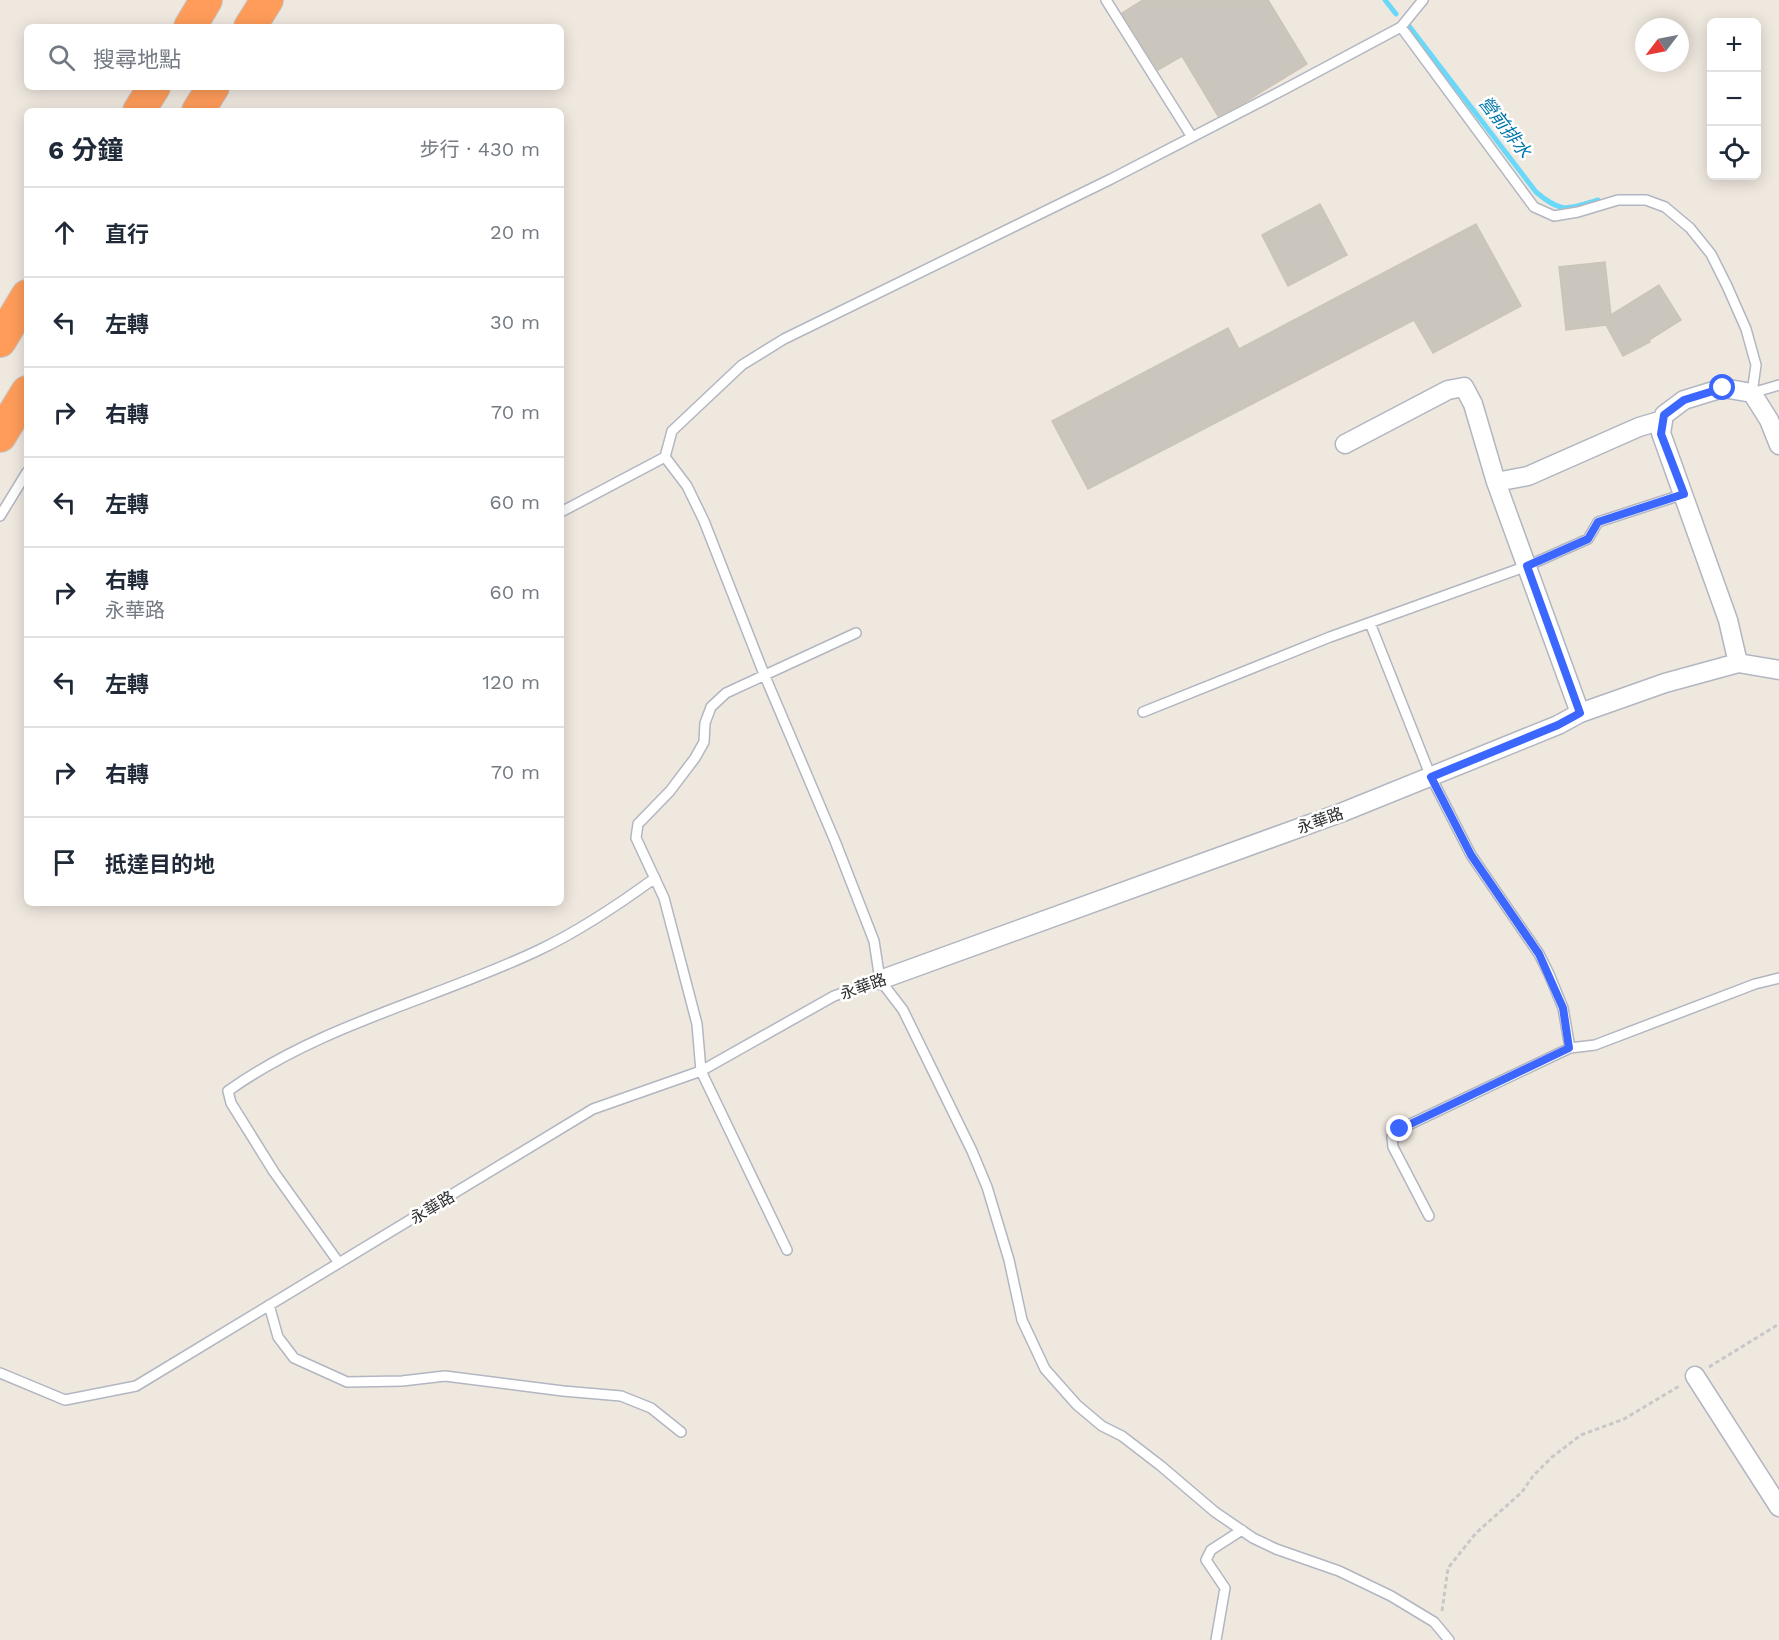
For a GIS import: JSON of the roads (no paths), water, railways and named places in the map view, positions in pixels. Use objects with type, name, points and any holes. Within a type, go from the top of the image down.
[{"type":"highway","points":[[192,24],[206,0]]},
{"type":"highway","points":[[252,24],[267,0]]},
{"type":"highway","points":[[141,108],[152,90]]},
{"type":"highway","points":[[200,108],[211,90]]},
{"type":"highway","points":[[0,341],[24,301]]},
{"type":"highway","points":[[0,436],[24,397]]},
{"type":"street","points":[[1345,444],[1448,390],[1464,387],[1473,404],[1496,482],[1580,713]]},
{"type":"street","points":[[1738,663],[1728,620],[1661,434],[1664,415],[1684,400],[1723,388],[1752,393],[1769,420],[1779,444]]},
{"type":"street","points":[[1496,482],[1528,476],[1639,427],[1663,420]]},
{"type":"street","name":"永華路","points":[[880,980],[1343,812],[1558,725],[1580,713],[1665,683],[1738,663],[1779,670]]},
{"type":"street","points":[[1695,1376],[1779,1507]]},
{"type":"lane","points":[[1106,0],[1192,137]]},
{"type":"lane","points":[[564,510],[664,457],[672,431],[742,365],[784,339],[1110,179],[1401,27],[1423,0]]},
{"type":"lane","points":[[1401,27],[1534,207],[1554,216],[1578,212],[1618,200],[1646,200],[1665,207],[1690,228],[1711,254],[1746,329],[1756,365],[1752,393],[1779,385]]},
{"type":"lane","points":[[664,457],[687,486],[704,521],[764,674],[836,842],[874,941],[880,980],[903,1010],[987,1187],[1009,1260],[1022,1320],[1045,1369],[1077,1405],[1101,1425],[1122,1436],[1161,1466],[1215,1512],[1275,1549],[1339,1571],[1391,1596],[1434,1622],[1449,1640]]},
{"type":"lane","points":[[0,516],[24,477]]},
{"type":"lane","points":[[1143,712],[1330,637],[1527,566],[1588,539],[1598,522],[1684,494]]},
{"type":"lane","points":[[1370,623],[1431,777],[1471,855],[1539,954],[1563,1008],[1569,1048]]},
{"type":"lane","points":[[788,1250],[701,1071],[697,1024],[664,898],[636,838],[638,824],[670,791],[695,758],[704,742],[705,723],[711,707],[726,693],[856,633]]},
{"type":"lane","points":[[339,1263],[274,1172],[231,1103],[228,1091],[295,1051],[389,1009],[538,950],[598,918],[656,878]]},
{"type":"lane","points":[[1429,1216],[1393,1147],[1394,1133],[1569,1048],[1595,1045],[1755,984],[1779,978]]},
{"type":"lane","name":"永華路","points":[[0,1372],[65,1400],[136,1386],[593,1109],[701,1071],[834,996],[880,980]]},
{"type":"lane","points":[[269,1305],[278,1337],[294,1358],[347,1382],[402,1381],[445,1376],[621,1396],[651,1408],[681,1432]]},
{"type":"lane","points":[[1216,1640],[1225,1588],[1206,1560],[1211,1550],[1242,1530]]},
{"type":"waterway","name":"營前排水","points":[[1385,0],[1396,14]]},
{"type":"waterway","name":"營前排水","points":[[1409,26],[1536,192],[1552,204],[1565,208],[1598,200]]}]
